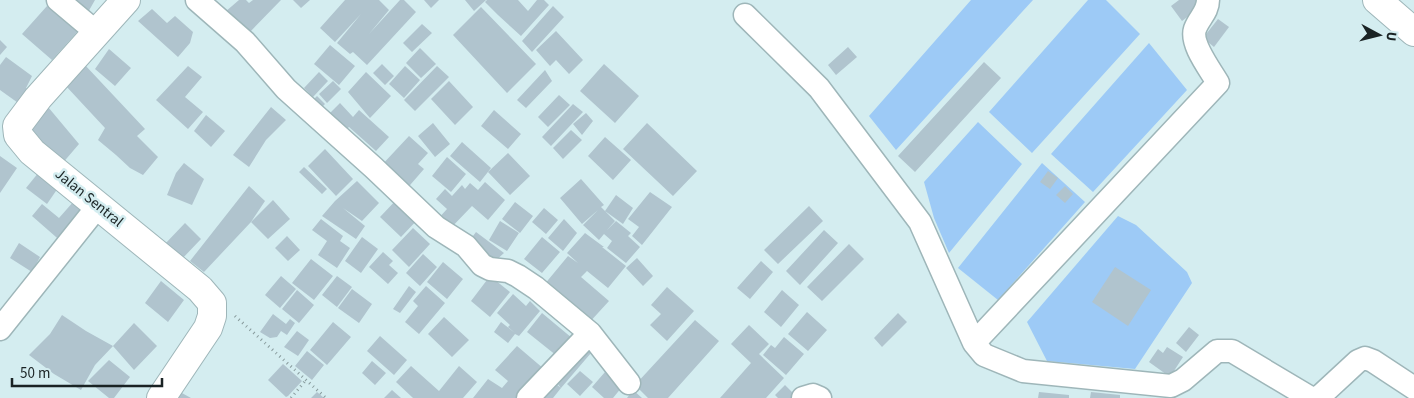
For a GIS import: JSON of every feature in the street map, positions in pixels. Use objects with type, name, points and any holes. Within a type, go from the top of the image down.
[{"type":"street","points":[[58,0],[96,32]]},
{"type":"street","name":"Jalan Sentral","points":[[126,0],[38,98],[8,126],[32,152],[200,289],[212,303]]},
{"type":"street","points":[[197,0],[245,42],[286,89],[436,227],[466,246],[482,265],[490,269],[508,271],[518,276],[590,333],[629,383]]},
{"type":"street","points":[[974,343],[1218,83],[1196,46],[1194,38],[1195,30],[1206,10],[1208,0]]},
{"type":"street","points":[[1377,0],[1410,20]]},
{"type":"street","points":[[745,15],[820,88],[920,222],[974,343],[984,355],[1024,371],[1171,386],[1183,380],[1217,351],[1232,351],[1308,397],[1316,398],[1358,361],[1365,358],[1373,361],[1414,388]]},
{"type":"street","points":[[0,329],[98,206]]},
{"type":"street","points":[[161,398],[208,328],[212,316],[212,303]]},
{"type":"street","points":[[528,398],[590,333]]},
{"type":"street","points":[[803,398],[814,395],[820,398]]},
{"type":"path","points":[[212,303],[227,308],[326,398]]},
{"type":"path","points":[[291,398],[306,380]]},
{"type":"water","points":[[971,0],[1033,0],[896,150],[869,116]]},
{"type":"water","points":[[1088,0],[1106,0],[1140,34],[1032,153],[989,112]]},
{"type":"water","points":[[1149,43],[1187,90],[1093,192],[1051,154]]},
{"type":"water","points":[[978,122],[1022,164],[949,253],[934,218],[924,182]]},
{"type":"water","points":[[1042,163],[1085,202],[998,300],[958,268]]},
{"type":"water","points":[[1118,216],[1136,225],[1187,272],[1192,283],[1135,369],[1047,361],[1027,322]]},
{"type":"building","points":[[65,0],[95,0],[87,14]]},
{"type":"building","points":[[239,0],[246,0],[249,3],[253,0],[281,0],[248,34],[225,12]]},
{"type":"building","points":[[293,0],[310,0],[301,8]]},
{"type":"building","points":[[345,0],[379,0],[389,10],[369,34],[400,0],[404,0],[416,12],[367,65],[353,52],[350,54],[337,43],[361,14],[335,42],[320,28]]},
{"type":"building","points":[[424,0],[439,0],[431,8]]},
{"type":"building","points":[[465,0],[486,0],[474,11]]},
{"type":"building","points":[[487,0],[518,0],[528,11],[537,0],[544,0],[549,5],[521,36],[485,2]]},
{"type":"building","points":[[1179,0],[1197,0],[1202,6],[1182,21],[1171,6]]},
{"type":"building","points":[[47,6],[79,30],[52,60],[22,34]]},
{"type":"building","points":[[553,6],[564,17],[532,52],[522,41]]},
{"type":"building","points":[[481,7],[536,64],[507,93],[453,35]]},
{"type":"building","points":[[152,9],[167,23],[175,16],[193,32],[190,43],[178,57],[138,21]]},
{"type":"building","points":[[1218,19],[1229,27],[1214,47],[1203,38]]},
{"type":"building","points":[[422,24],[432,33],[412,52],[403,43]]},
{"type":"building","points":[[556,31],[583,60],[569,74],[556,60],[550,66],[536,50]]},
{"type":"building","points":[[0,40],[7,47],[0,55]]},
{"type":"building","points":[[330,45],[355,66],[339,85],[314,64]]},
{"type":"building","points":[[848,47],[857,57],[836,75],[828,65]]},
{"type":"building","points":[[420,48],[436,64],[421,78],[406,63]]},
{"type":"building","points":[[109,49],[131,68],[115,86],[95,69]]},
{"type":"building","points":[[6,57],[32,76],[26,88],[32,93],[21,105],[0,90],[0,65]]},
{"type":"building","points":[[984,62],[1001,78],[915,172],[898,156]]},
{"type":"building","points":[[84,64],[145,129],[137,136],[158,157],[143,175],[130,168],[98,140],[105,128],[65,85]]},
{"type":"building","points":[[382,64],[394,76],[385,85],[373,73]]},
{"type":"building","points":[[604,64],[639,96],[615,123],[580,91]]},
{"type":"building","points":[[188,66],[202,77],[185,97],[203,112],[188,129],[156,100]]},
{"type":"building","points":[[405,66],[420,80],[404,98],[389,84]]},
{"type":"building","points":[[437,66],[449,77],[415,111],[404,100]]},
{"type":"building","points":[[545,70],[552,81],[526,108],[517,100]]},
{"type":"building","points":[[319,72],[328,81],[313,97],[304,88]]},
{"type":"building","points":[[366,72],[391,96],[370,118],[348,92]]},
{"type":"building","points":[[333,81],[341,89],[327,103],[319,94]]},
{"type":"building","points":[[449,81],[473,107],[455,125],[431,99]]},
{"type":"building","points":[[559,95],[570,105],[548,127],[538,117]]},
{"type":"building","points":[[317,96],[325,104],[315,114],[308,105]]},
{"type":"building","points":[[43,101],[79,144],[61,165],[41,141],[24,125]]},
{"type":"building","points":[[340,103],[353,117],[359,110],[389,137],[376,151],[349,127],[341,134],[325,118]]},
{"type":"building","points":[[573,104],[583,112],[551,146],[542,137]]},
{"type":"building","points":[[271,107],[286,120],[266,140],[249,167],[233,155]]},
{"type":"building","points":[[494,110],[521,134],[508,149],[481,126]]},
{"type":"building","points":[[586,113],[593,121],[582,135],[573,124]]},
{"type":"building","points":[[206,115],[225,131],[211,147],[194,131]]},
{"type":"building","points":[[433,123],[450,144],[435,157],[418,136]]},
{"type":"building","points":[[647,123],[697,171],[673,196],[623,149]]},
{"type":"building","points":[[571,130],[582,140],[563,159],[553,148]]},
{"type":"building","points":[[409,136],[428,153],[418,164],[424,169],[404,192],[380,167]]},
{"type":"building","points":[[605,137],[631,160],[613,180],[588,156]]},
{"type":"building","points":[[462,142],[491,168],[480,182],[450,156]]},
{"type":"building","points":[[325,149],[353,179],[336,196],[308,166]]},
{"type":"building","points":[[508,153],[530,176],[510,195],[488,172]]},
{"type":"building","points":[[0,156],[17,168],[0,193]]},
{"type":"building","points":[[447,157],[466,174],[451,192],[432,176]]},
{"type":"building","points":[[184,163],[204,179],[192,205],[167,195],[176,173]]},
{"type":"building","points":[[304,167],[327,189],[322,194],[299,172]]},
{"type":"building","points":[[1048,171],[1058,178],[1050,189],[1040,182]]},
{"type":"building","points":[[39,172],[58,188],[47,204],[26,188]]},
{"type":"building","points":[[581,179],[604,205],[601,207],[615,221],[607,230],[616,221],[631,233],[628,236],[640,247],[626,263],[607,248],[612,241],[604,234],[599,240],[583,225],[598,210],[582,224],[560,198]]},
{"type":"building","points":[[357,181],[379,203],[362,221],[343,208],[365,226],[356,239],[322,216]]},
{"type":"building","points":[[485,182],[505,200],[488,220],[472,206],[447,232],[436,221],[447,209],[436,199],[445,189],[452,196],[462,185],[465,189],[470,183],[478,190]]},
{"type":"building","points":[[249,186],[265,201],[251,222],[204,272],[190,261]]},
{"type":"building","points":[[1065,186],[1073,194],[1065,203],[1056,195]]},
{"type":"building","points":[[650,192],[672,207],[642,245],[632,236],[639,227],[628,219]]},
{"type":"building","points":[[616,195],[633,208],[623,224],[605,211]]},
{"type":"building","points":[[399,197],[420,217],[401,237],[380,217]]},
{"type":"building","points":[[273,200],[290,219],[268,239],[251,222]]},
{"type":"building","points":[[74,201],[89,214],[64,244],[32,216],[42,204],[59,218]]},
{"type":"building","points":[[515,202],[533,216],[520,233],[502,219]]},
{"type":"building","points":[[809,206],[823,221],[778,264],[764,250]]},
{"type":"building","points":[[544,208],[558,220],[546,234],[532,222]]},
{"type":"building","points":[[321,219],[343,236],[340,241],[350,248],[337,268],[318,255],[327,241],[312,230]]},
{"type":"building","points":[[564,219],[577,233],[563,251],[548,238]]},
{"type":"building","points":[[500,221],[519,233],[507,251],[489,240]]},
{"type":"building","points":[[185,223],[201,239],[181,260],[164,245]]},
{"type":"building","points":[[413,228],[430,244],[409,267],[392,250]]},
{"type":"building","points":[[824,230],[838,243],[800,285],[786,271]]},
{"type":"building","points":[[476,232],[504,253],[493,263],[467,244]]},
{"type":"building","points":[[585,233],[626,266],[608,288],[587,271],[581,277],[609,301],[587,325],[539,291],[568,256],[578,263],[567,253]]},
{"type":"building","points":[[287,236],[300,250],[288,261],[275,248]]},
{"type":"building","points":[[362,237],[378,249],[361,273],[345,261]]},
{"type":"building","points":[[542,237],[560,252],[542,273],[524,259]]},
{"type":"building","points":[[19,243],[40,257],[32,272],[10,258]]},
{"type":"building","points":[[849,244],[864,259],[822,301],[807,287]]},
{"type":"building","points":[[383,252],[393,261],[389,265],[398,273],[388,284],[369,267]]},
{"type":"building","points":[[423,254],[437,267],[420,286],[406,273]]},
{"type":"building","points":[[637,258],[653,276],[643,286],[626,268]]},
{"type":"building","points":[[311,259],[333,276],[314,300],[292,283]]},
{"type":"building","points":[[761,261],[773,272],[750,299],[737,288]]},
{"type":"building","points":[[443,262],[463,279],[447,299],[427,282]]},
{"type":"building","points":[[1115,267],[1151,290],[1128,326],[1092,302]]},
{"type":"building","points":[[281,276],[296,289],[280,308],[265,295]]},
{"type":"building","points":[[337,276],[352,287],[337,307],[322,295]]},
{"type":"building","points":[[490,276],[510,292],[490,317],[471,301]]},
{"type":"building","points":[[161,281],[184,300],[168,322],[145,303]]},
{"type":"building","points":[[409,286],[416,292],[400,313],[393,309]]},
{"type":"building","points":[[426,286],[445,303],[419,334],[405,322],[418,306],[413,301]]},
{"type":"building","points":[[667,287],[694,311],[667,341],[650,325],[661,314],[651,305]]},
{"type":"building","points":[[352,289],[372,304],[359,323],[338,308]]},
{"type":"building","points":[[297,290],[314,305],[299,323],[282,309]]},
{"type":"building","points":[[782,290],[799,305],[781,327],[764,312]]},
{"type":"building","points":[[513,294],[526,306],[530,301],[540,311],[519,336],[515,334],[508,343],[494,332],[501,322],[515,333],[508,327],[510,325],[497,313]]},
{"type":"building","points":[[807,312],[827,330],[808,351],[788,334]]},
{"type":"building","points":[[542,313],[572,338],[557,356],[527,332]]},
{"type":"building","points":[[898,313],[907,322],[882,347],[874,338]]},
{"type":"building","points":[[273,314],[286,324],[290,319],[295,323],[287,335],[281,331],[277,337],[270,338],[260,332]]},
{"type":"building","points":[[62,315],[113,346],[95,365],[81,390],[54,374],[29,355],[50,334]]},
{"type":"building","points":[[444,317],[469,340],[452,357],[428,334]]},
{"type":"building","points":[[695,320],[719,341],[668,398],[648,398],[635,385]]},
{"type":"building","points":[[333,322],[351,337],[327,365],[310,350]]},
{"type":"building","points":[[134,323],[157,346],[134,370],[113,346]]},
{"type":"building","points":[[749,325],[769,344],[759,354],[784,378],[766,398],[720,398],[751,363],[731,344]]},
{"type":"building","points":[[1189,327],[1199,335],[1186,352],[1176,343]]},
{"type":"building","points":[[297,331],[309,340],[298,356],[284,347]]},
{"type":"building","points":[[380,336],[407,360],[394,375],[367,351]]},
{"type":"building","points":[[784,337],[804,354],[786,375],[763,355],[771,345],[775,348]]},
{"type":"building","points":[[517,346],[544,369],[519,398],[473,398],[488,379],[502,388],[508,381],[495,370]]},
{"type":"building","points":[[581,346],[591,353],[561,388],[552,377]]},
{"type":"building","points":[[1167,347],[1183,357],[1170,377],[1149,362],[1158,349],[1163,353]]},
{"type":"building","points":[[307,351],[324,365],[312,380],[295,366]]},
{"type":"building","points":[[109,360],[130,377],[114,398],[109,398],[88,381]]},
{"type":"building","points":[[372,361],[386,373],[375,385],[362,373]]},
{"type":"building","points":[[283,364],[302,381],[286,397],[268,380]]},
{"type":"building","points":[[411,366],[439,391],[459,366],[477,382],[463,398],[413,398],[396,382]]},
{"type":"building","points":[[580,371],[593,382],[580,396],[567,384]]},
{"type":"building","points":[[605,372],[622,387],[613,398],[604,398],[592,387]]},
{"type":"building","points":[[549,378],[561,388],[553,398],[531,398]]},
{"type":"building","points":[[785,385],[795,395],[792,398],[778,398],[775,395]]},
{"type":"building","points":[[392,390],[401,398],[384,398]]},
{"type":"building","points":[[633,390],[642,398],[627,398]]},
{"type":"building","points":[[180,392],[191,398],[177,398]]},
{"type":"building","points":[[317,392],[324,398],[311,398]]},
{"type":"building","points":[[1039,392],[1069,395],[1069,398],[1038,398]]},
{"type":"building","points":[[1091,392],[1120,395],[1120,398],[1090,398]]}]
